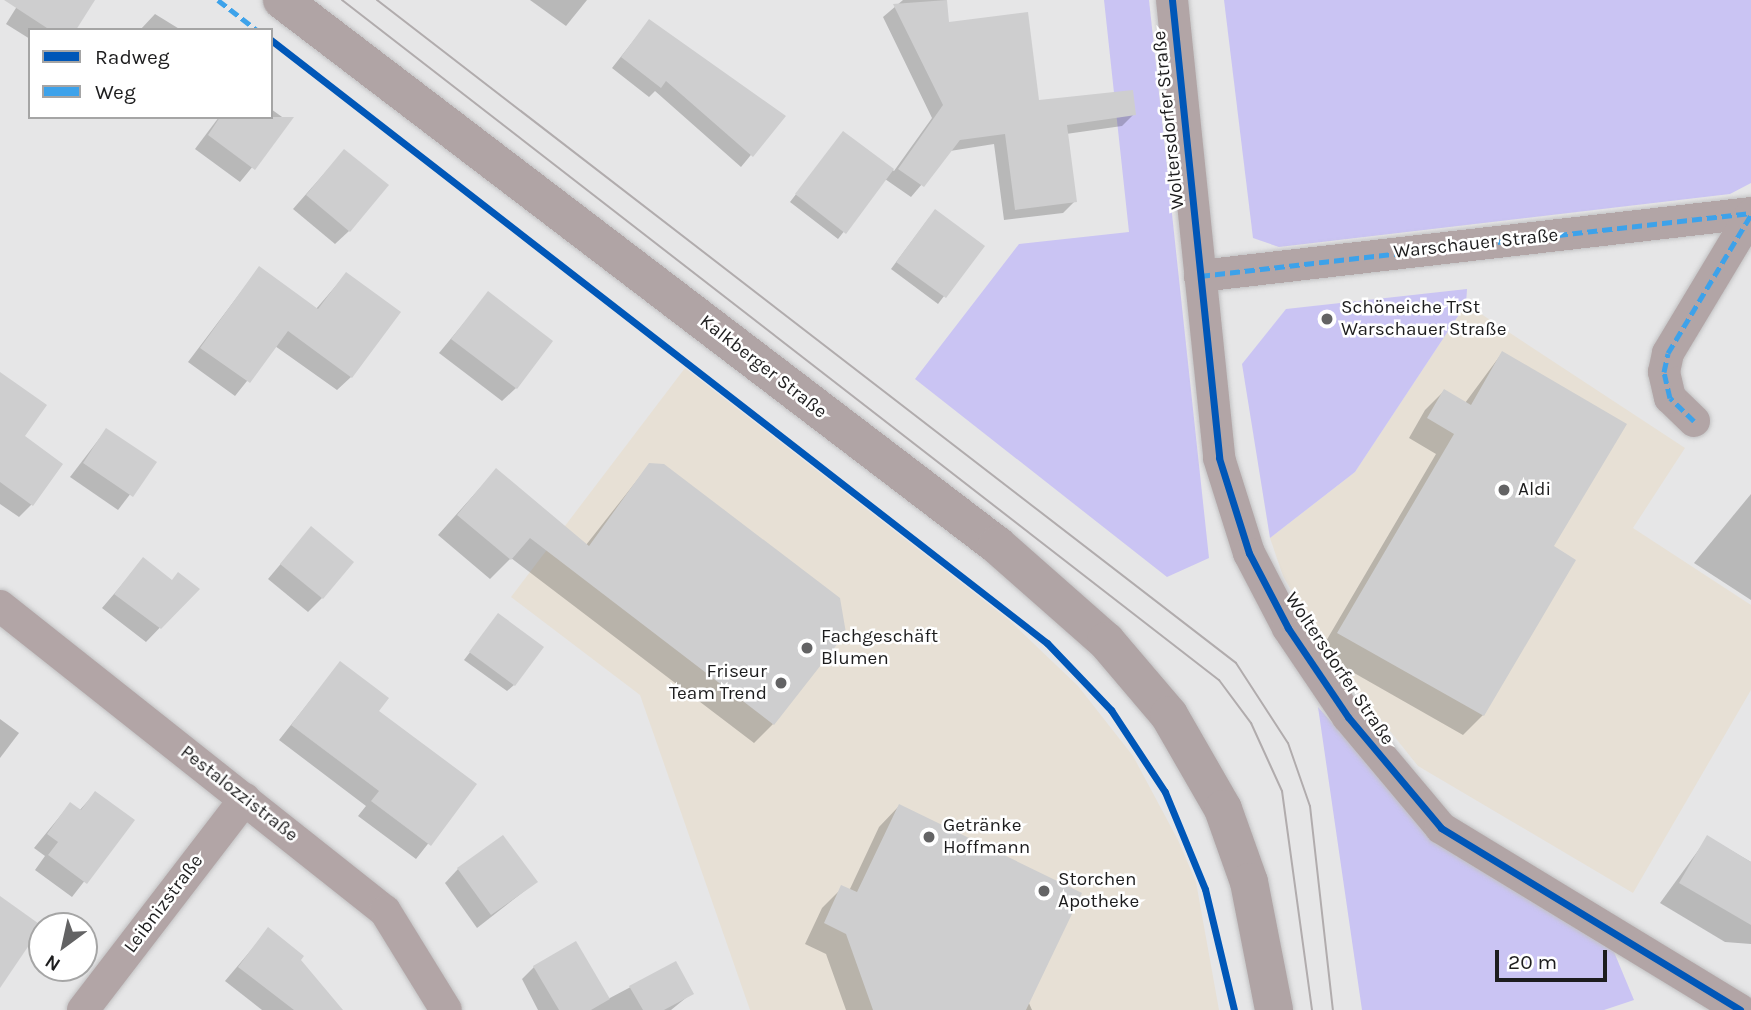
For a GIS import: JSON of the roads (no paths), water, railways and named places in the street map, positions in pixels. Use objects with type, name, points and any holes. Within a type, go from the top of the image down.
[{"type":"main road","name":"Kalkberger Straße","points":[[282,0],[1007,554],[1136,674],[1206,773],[1240,849],[1274,1010]]},
{"type":"street","name":"Woltersdorfer Straße","points":[[1172,0],[1219,458],[1249,553],[1288,628],[1348,717],[1441,828],[1740,1010]]},
{"type":"street","name":"Warschauer Straße","points":[[1200,276],[1751,214]]},
{"type":"street","name":"Warschauer Straße","points":[[1694,421],[1670,398],[1668,353],[1751,214]]},
{"type":"street","name":"Pestalozzistraße","points":[[0,606],[385,911],[446,1010]]},
{"type":"street","name":"Leibnizstraße","points":[[83,1010],[245,799]]},
{"type":"tram line","points":[[342,0],[1219,680],[1251,723],[1282,791],[1312,1010]]},
{"type":"tram line","points":[[377,0],[1236,663],[1288,743],[1310,806],[1333,1010]]},
{"type":"place","name":"Schöneiche TrSt Warschauer Straße","points":[[1327,319]]},
{"type":"place","name":"Aldi","points":[[1504,490]]},
{"type":"place","name":"Fachgeschäft Blumen","points":[[807,648]]},
{"type":"place","name":"Friseur Team Trend","points":[[781,683]]},
{"type":"place","name":"Getränke Hoffmann","points":[[929,837]]},
{"type":"place","name":"Storchen Apotheke","points":[[1044,891]]}]
